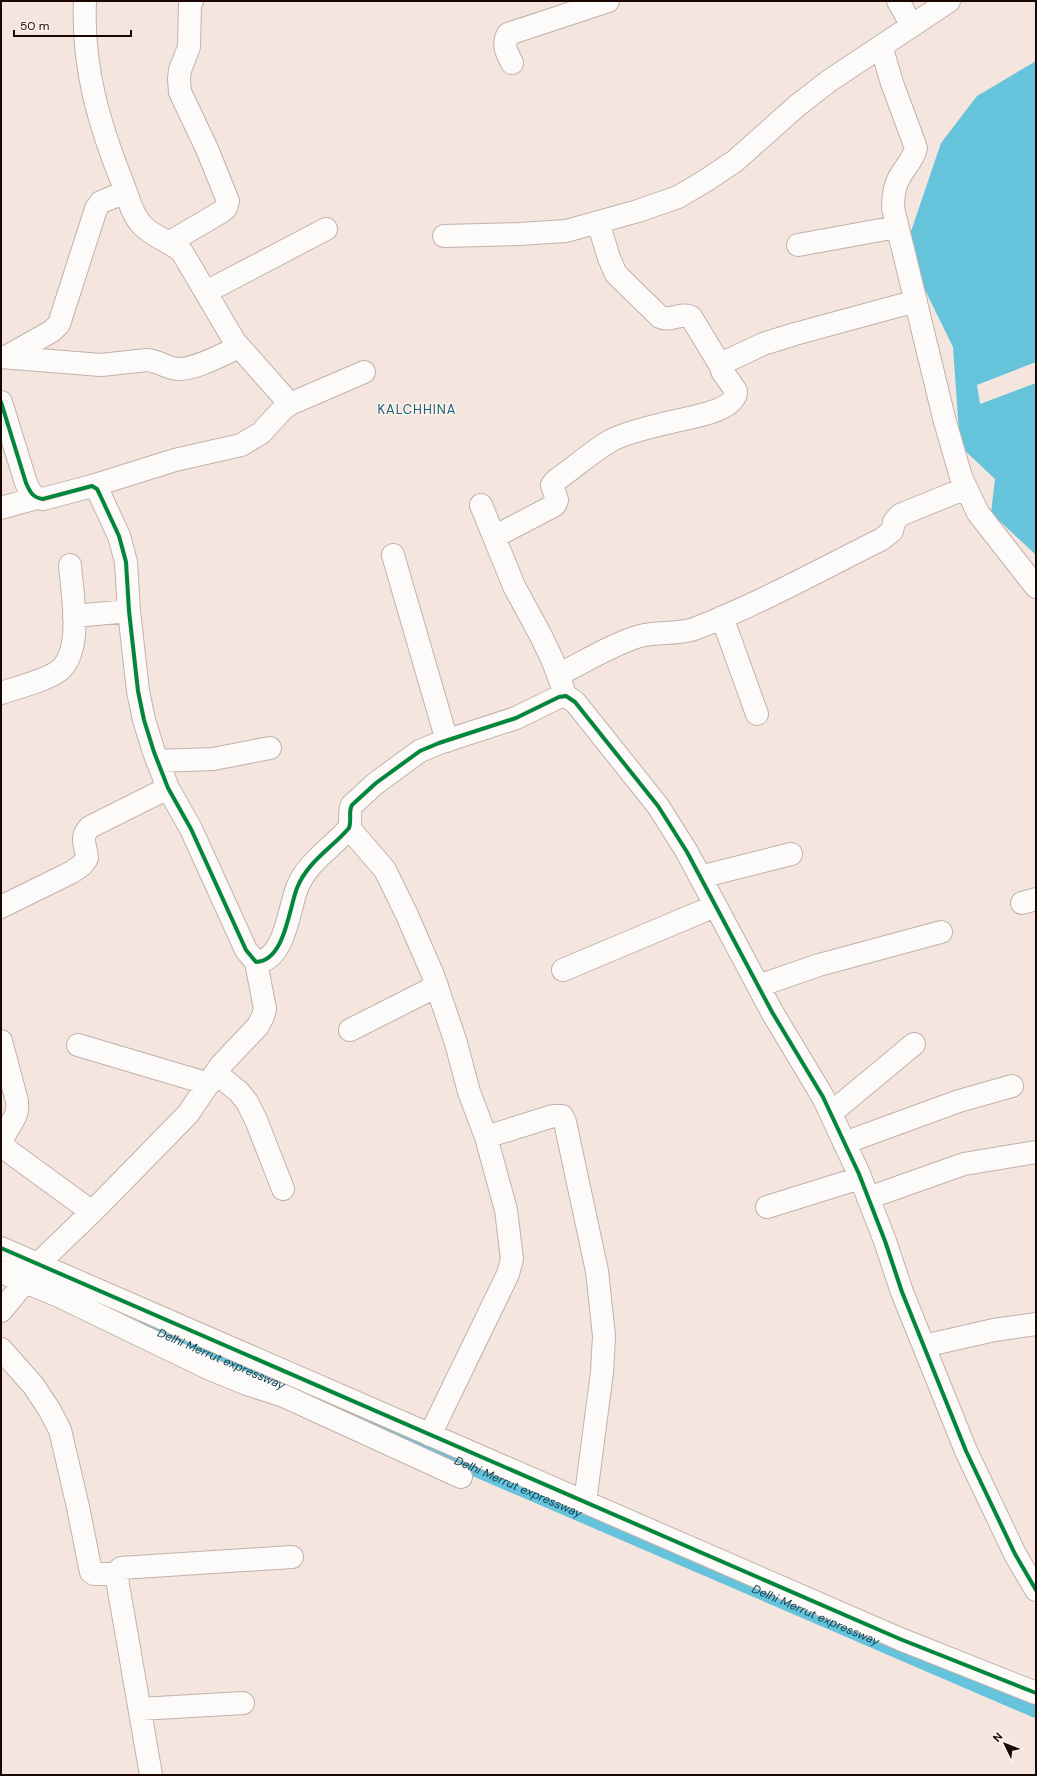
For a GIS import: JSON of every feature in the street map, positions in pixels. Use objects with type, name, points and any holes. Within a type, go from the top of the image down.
[{"type":"street","points":[[85,1],[85,43],[93,95],[102,129],[126,192],[141,225],[152,233],[170,242],[182,252],[231,336],[290,404]]},
{"type":"street","points":[[170,242],[221,212],[226,208],[228,201],[207,149],[180,92],[180,70],[189,46],[190,5],[192,1]]},
{"type":"street","points":[[512,63],[505,50],[504,41],[508,34],[608,1]]},
{"type":"street","points":[[898,1],[912,26]]},
{"type":"street","points":[[444,236],[544,233],[566,230],[638,211],[678,197],[735,161],[810,95],[949,1]]},
{"type":"street","points":[[881,46],[892,83],[916,148],[914,155],[899,177],[895,187],[893,208],[944,418],[961,477],[978,513],[1036,587]]},
{"type":"street","points":[[4,357],[52,331],[59,324],[96,208],[101,202],[126,192]]},
{"type":"street","points":[[494,537],[555,505],[557,500],[552,486],[555,481],[613,440],[648,427],[706,414],[730,403],[735,398],[736,392],[723,374],[722,368],[691,317],[683,315],[664,319],[660,317],[616,274],[609,258],[598,222]]},
{"type":"street","points":[[798,245],[897,227]]},
{"type":"street","points":[[206,292],[326,228]]},
{"type":"street","points":[[722,368],[727,361],[763,344],[916,301]]},
{"type":"street","points":[[4,357],[101,365],[147,360],[175,369],[182,369],[192,367],[240,347]]},
{"type":"street","points":[[1,508],[37,498],[43,499],[92,486],[175,460],[241,445],[261,433],[283,409],[290,404],[364,372]]},
{"type":"street","points":[[1,402],[26,484],[33,495],[37,498]]},
{"type":"street","points":[[38,1264],[92,1212],[188,1114],[232,1053],[258,1026],[264,1016],[265,1008],[256,962],[246,950],[191,829],[168,788],[157,761],[144,720],[138,691],[129,611],[126,562],[123,550],[100,495],[97,489],[92,486]]},
{"type":"street","points":[[558,675],[638,637],[657,632],[682,632],[722,617],[796,583],[882,539],[892,531],[894,522],[900,515],[966,488]]},
{"type":"street","points":[[481,505],[514,586],[541,636],[566,696],[575,702],[658,806],[686,852],[758,986],[831,1113],[868,1198],[924,1346],[966,1451],[1016,1554],[1036,1590]]},
{"type":"street","points":[[393,555],[448,741]]},
{"type":"street","points":[[1,693],[48,677],[61,669],[71,650],[74,631],[70,565]]},
{"type":"street","points":[[74,616],[129,611]]},
{"type":"street","points":[[722,617],[757,714]]},
{"type":"street","points":[[256,962],[262,962],[277,948],[284,934],[296,889],[302,876],[310,866],[349,828],[351,823],[350,809],[356,801],[376,783],[420,751],[516,718],[553,699],[566,696]]},
{"type":"street","points":[[157,761],[213,759],[270,748]]},
{"type":"street","points":[[1,908],[65,876],[82,865],[87,858],[83,840],[84,833],[90,827],[168,788]]},
{"type":"street","points":[[349,828],[385,870],[424,950],[437,986],[469,1092],[486,1137],[506,1210],[512,1259],[508,1274],[430,1434]]},
{"type":"street","points":[[700,877],[791,854]]},
{"type":"street","points":[[563,970],[715,906]]},
{"type":"street","points":[[758,986],[819,965],[942,932]]},
{"type":"street","points":[[350,1030],[437,986]]},
{"type":"street","points":[[1,1041],[18,1108],[13,1122],[2,1139],[3,1147],[92,1212]]},
{"type":"street","points":[[78,1044],[213,1078],[239,1092],[247,1102],[256,1120],[283,1189]]},
{"type":"street","points":[[831,1113],[914,1044]]},
{"type":"street","points":[[844,1143],[959,1100],[1012,1086]]},
{"type":"street","points":[[486,1137],[553,1116],[562,1116],[565,1122],[597,1271],[604,1336],[602,1372],[585,1502]]},
{"type":"street","points":[[868,1198],[964,1164],[1036,1152]]},
{"type":"street","points":[[767,1207],[860,1178]]},
{"type":"street","points":[[1,1248],[893,1636],[1036,1693]]},
{"type":"street","points":[[1,1272],[59,1296],[210,1369],[247,1384],[284,1396],[461,1477]]},
{"type":"street","points":[[1,1311],[25,1282]]},
{"type":"street","points":[[924,1346],[994,1330],[1036,1324]]},
{"type":"street","points":[[1,1349],[33,1385],[49,1409],[60,1430],[78,1507],[89,1568],[94,1574],[115,1574],[121,1568],[292,1557]]},
{"type":"street","points":[[115,1574],[151,1775]]},
{"type":"street","points":[[140,1709],[243,1703]]},
{"type":"water","points":[[1036,61],[1036,362],[977,385],[980,404],[1036,383],[1036,555],[991,513],[995,479],[960,446],[953,347],[905,249],[941,143],[977,96]]},
{"type":"waterway","name":"Delhi Merrut expressway","points":[[144,1326],[286,1387]]},
{"type":"waterway","name":"Delhi Merrut expressway","points":[[351,1415],[1036,1710]]},
{"type":"cycle path","points":[[1,402],[26,483],[32,494],[43,499],[92,486],[97,489],[119,536],[126,562],[129,611],[138,691],[144,720],[154,752],[168,788],[191,829],[246,950],[256,962],[266,959],[274,953],[280,943],[301,879],[313,863],[349,828],[350,810],[352,805],[376,783],[420,751],[439,743],[516,718],[559,697],[566,696],[575,702],[658,806],[687,852],[772,1012],[823,1097],[859,1174],[885,1241],[902,1292],[966,1451],[1015,1554],[1036,1590]]},
{"type":"cycle path","points":[[1,1248],[900,1639],[1036,1693]]},
{"type":"district","name":"KALCHHINA","points":[[417,409]]}]
